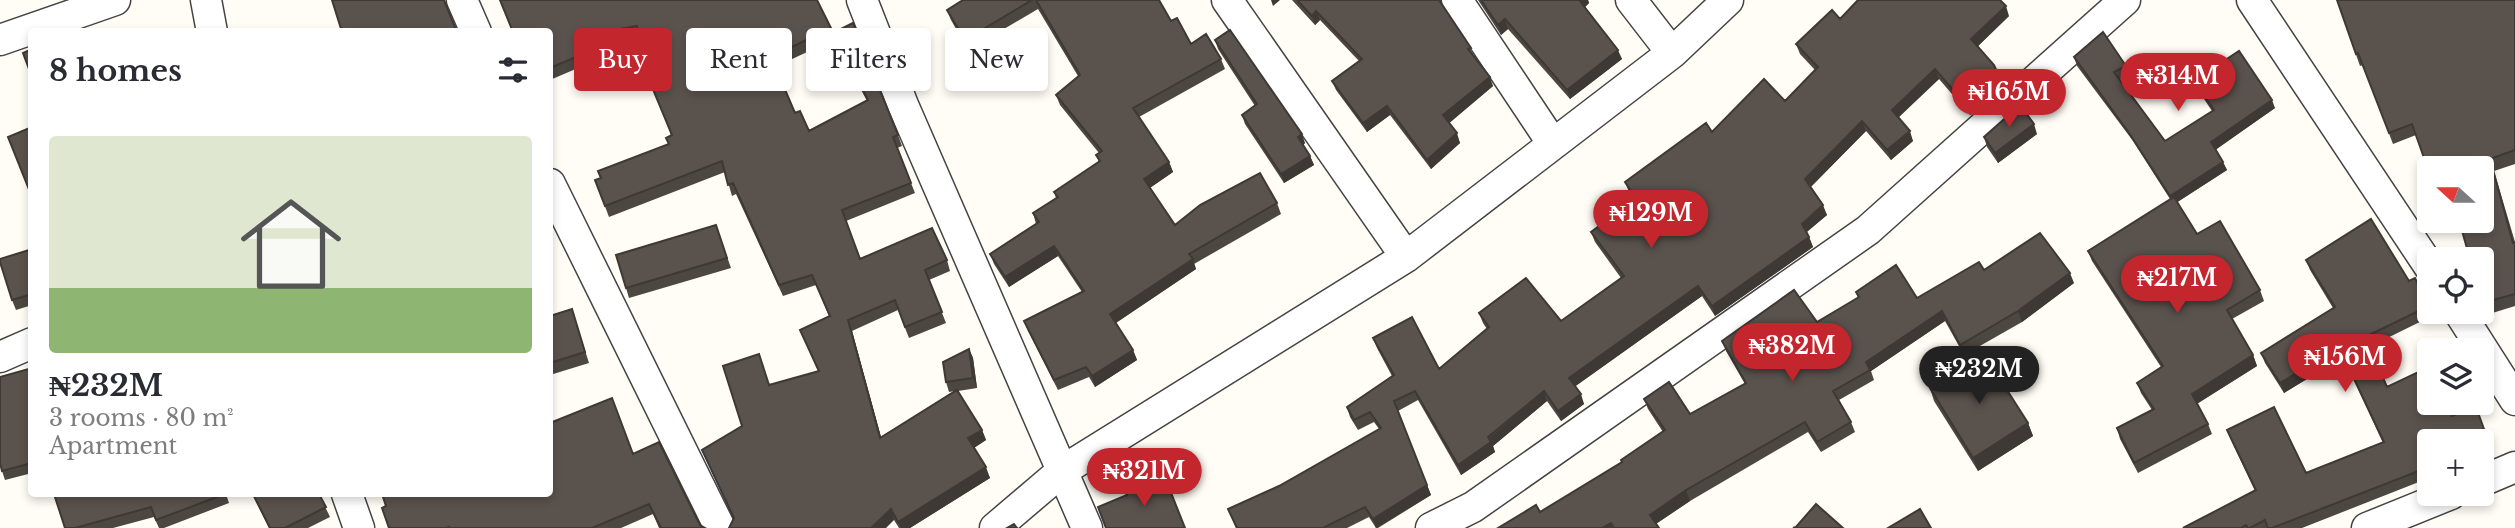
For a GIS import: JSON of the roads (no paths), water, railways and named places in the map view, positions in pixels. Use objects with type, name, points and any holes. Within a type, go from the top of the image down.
[{"type":"street","points":[[34,28],[115,0]]},
{"type":"street","points":[[462,0],[474,28]]},
{"type":"street","points":[[862,0],[903,104],[1087,528]]},
{"type":"street","points":[[1227,0],[1406,257]]},
{"type":"street","points":[[1457,0],[1553,144]]},
{"type":"street","points":[[1631,0],[1672,53]]},
{"type":"street","points":[[995,528],[1062,471],[1406,257],[1672,53],[1728,0]]},
{"type":"street","points":[[1431,528],[1474,507],[1868,230],[2125,0]]},
{"type":"street","points":[[2252,0],[2417,248]]},
{"type":"street","points":[[0,40],[28,30]]},
{"type":"street","points":[[553,190],[720,528]]},
{"type":"street","points":[[2467,324],[2515,400]]},
{"type":"street","points":[[0,357],[28,346]]},
{"type":"street","points":[[2494,476],[2515,467]]},
{"type":"street","points":[[348,497],[359,528]]},
{"type":"street","points":[[2367,528],[2421,506]]}]
